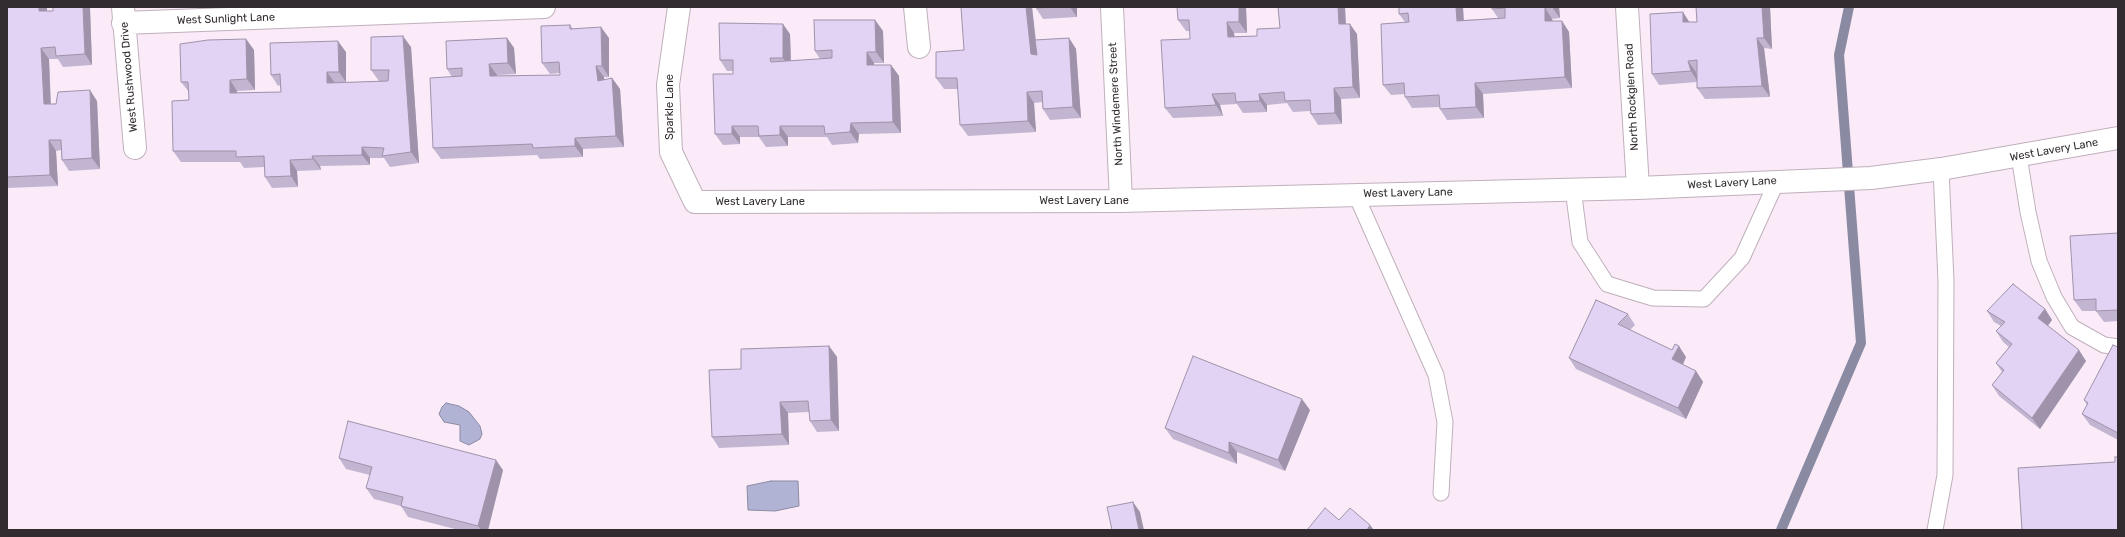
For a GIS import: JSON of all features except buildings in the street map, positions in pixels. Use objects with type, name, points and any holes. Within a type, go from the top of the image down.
[{"type":"street","name":"West Sunlight Lane","points":[[123,15],[544,7]]},
{"type":"street","name":"Sparkle Lane","points":[[679,7],[668,85],[671,152],[695,202]]},
{"type":"street","points":[[915,7],[919,47]]},
{"type":"street","name":"North Windemere Street","points":[[1112,7],[1121,201]]},
{"type":"street","name":"North Rockglen Road","points":[[1627,7],[1638,188]]},
{"type":"street","name":"West Rushwood Drive","points":[[123,15],[135,148]]},
{"type":"street","name":"West Lavery Lane","points":[[695,202],[1121,201],[1638,188],[1871,178],[1941,169],[2118,138]]},
{"type":"lane","points":[[2019,156],[2028,212],[2039,261],[2054,297],[2072,327],[2104,345],[2118,346]]},
{"type":"lane","points":[[1935,530],[1945,475],[1946,281],[1941,169]]},
{"type":"lane","points":[[1574,189],[1580,242],[1607,284],[1653,298],[1704,299],[1742,258],[1777,181]]},
{"type":"lane","points":[[1356,195],[1436,375],[1446,422],[1441,493]]},
{"type":"water","points":[[446,403],[459,406],[469,412],[480,426],[482,434],[480,439],[469,445],[460,441],[460,425],[444,422],[439,414],[442,407]]},
{"type":"water","points":[[771,481],[798,481],[799,506],[775,511],[748,510],[747,486]]},
{"type":"waterway","points":[[1781,530],[1861,343],[1839,55],[1849,7]]}]
